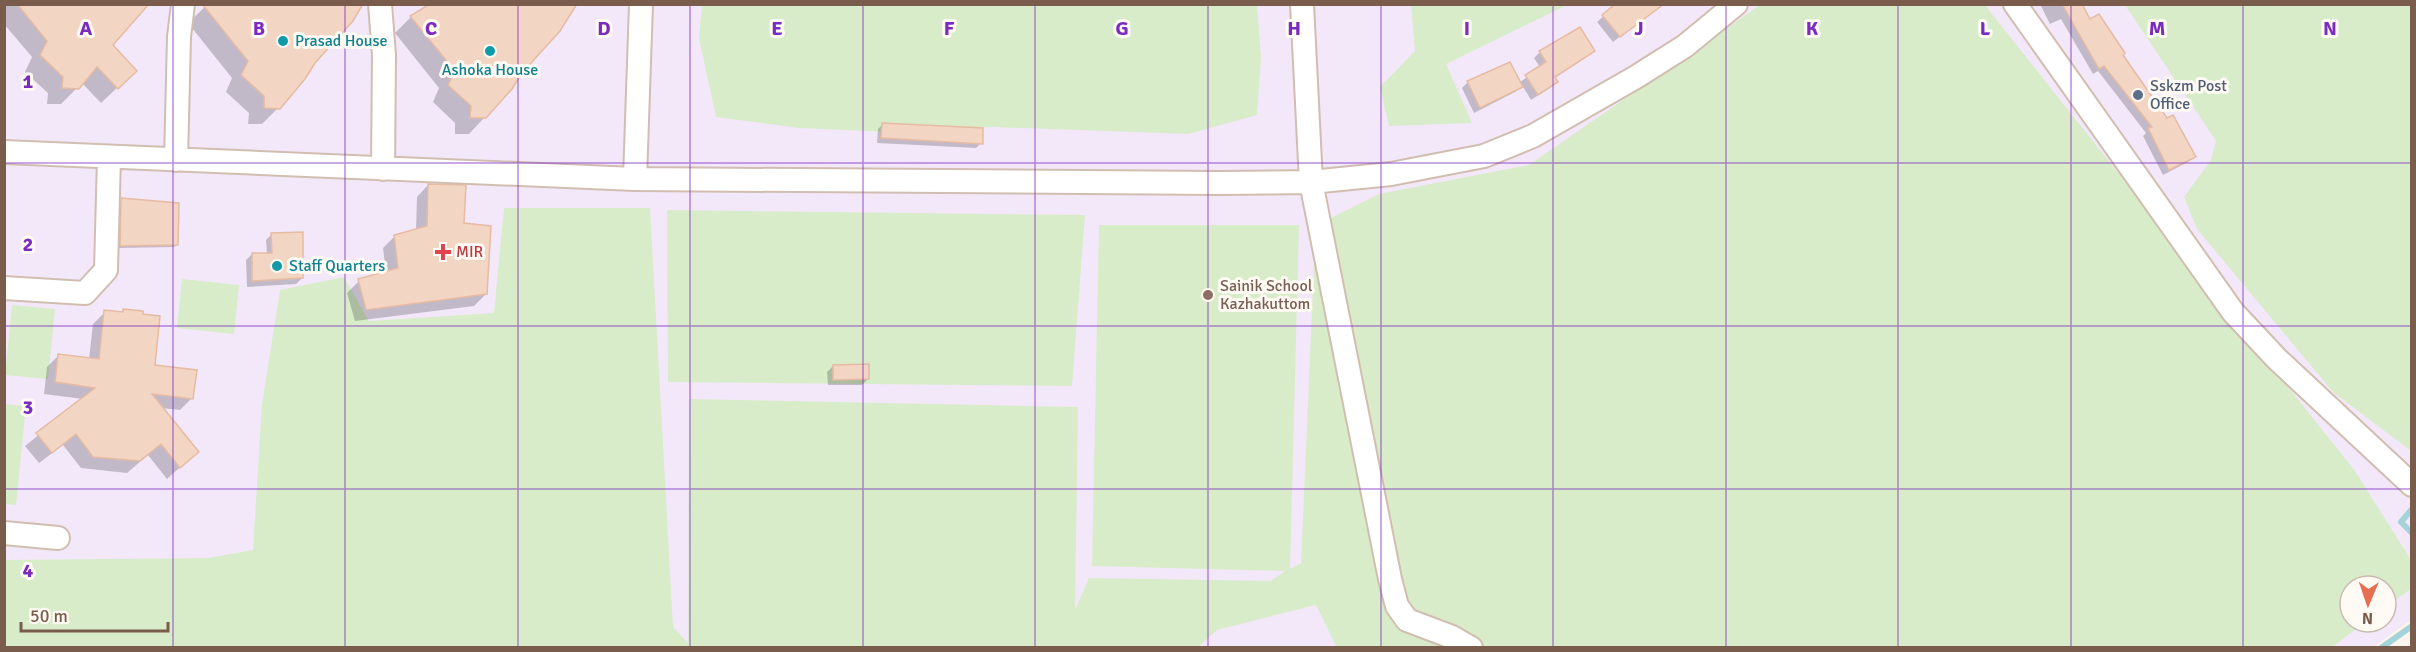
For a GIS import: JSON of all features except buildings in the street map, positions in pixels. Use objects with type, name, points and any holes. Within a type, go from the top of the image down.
[{"type":"street","points":[[176,160],[179,37],[183,4]]},
{"type":"street","points":[[380,4],[384,55],[383,169]]},
{"type":"street","points":[[635,179],[641,4]]},
{"type":"street","points":[[1302,4],[1311,182],[1397,606],[1407,620],[1452,637],[1471,648]]},
{"type":"street","points":[[4,153],[635,179],[1311,182],[1391,174],[1484,156],[1533,136],[1685,46],[1736,4]]},
{"type":"street","points":[[2015,4],[2233,312],[2277,359],[2412,485]]},
{"type":"street","points":[[4,288],[85,293],[106,270],[109,157]]},
{"type":"street","points":[[4,533],[58,538]]},
{"type":"shaded area","name":"Sainik School Kazhakuttom","points":[[4,5],[2411,5],[2411,620],[2398,629],[2398,574],[2338,574],[2338,634],[2392,634],[2372,648],[5,647]]},
{"type":"green space","points":[[1411,4],[1567,5],[1446,64],[1472,123],[1389,126],[1380,87],[1415,51]]},
{"type":"green space","points":[[1984,4],[2355,471],[2411,560],[2412,588],[2398,598],[2398,574],[2338,574],[2338,634],[2349,634],[2331,648],[1337,648],[1316,605],[1217,630],[1197,648],[5,648],[4,560],[208,558],[253,550],[262,404],[280,290],[344,277],[369,321],[494,313],[504,208],[650,208],[673,627],[688,643],[689,399],[1078,407],[1075,610],[1089,578],[1270,581],[1286,571],[1092,566],[1099,225],[1299,225],[1290,569],[1301,563],[1314,264],[1331,218],[1379,194],[1529,165],[1760,5]]},
{"type":"green space","points":[[702,5],[1257,5],[1261,58],[1257,115],[1188,134],[993,127],[890,132],[799,128],[716,117],[699,38]]},
{"type":"green space","points":[[2125,5],[2411,5],[2411,451],[2333,392],[2197,229],[2184,197],[2211,160],[2216,141]]},
{"type":"green space","points":[[667,210],[1085,215],[1072,386],[668,382]]},
{"type":"green space","points":[[182,279],[239,285],[234,334],[177,328]]},
{"type":"green space","points":[[12,305],[55,309],[48,379],[5,375]]},
{"type":"green space","points":[[4,404],[26,406],[16,505],[5,504]]},
{"type":"waterway","points":[[2412,509],[2401,522],[2412,533]]},
{"type":"waterway","points":[[2381,648],[2412,626]]},
{"type":"place","name":"Prasad House","points":[[283,41]]},
{"type":"place","name":"Ashoka House","points":[[490,51]]},
{"type":"place","name":"Sskzm Post Office","points":[[2138,95]]},
{"type":"place","name":"MIR","points":[[443,252]]},
{"type":"place","name":"Staff Quarters","points":[[277,266]]},
{"type":"place","name":"Sainik School Kazhakuttom","points":[[1208,295]]}]
